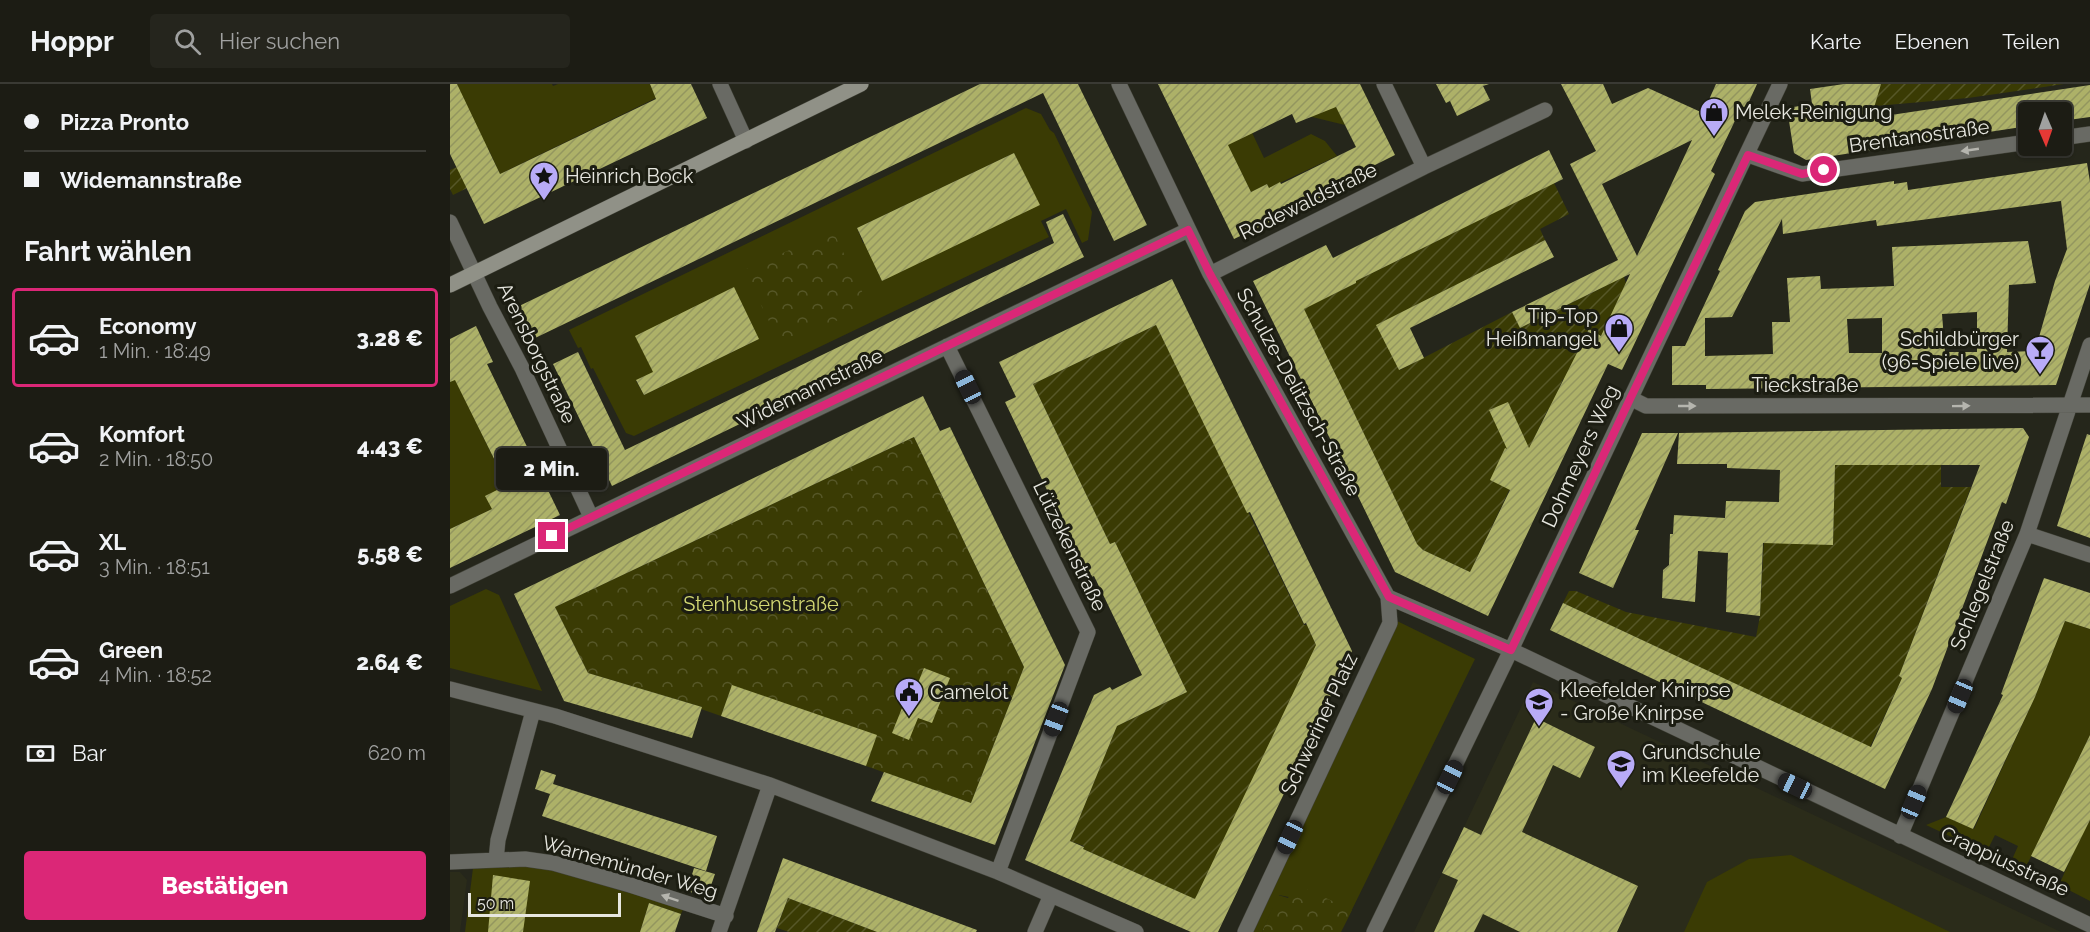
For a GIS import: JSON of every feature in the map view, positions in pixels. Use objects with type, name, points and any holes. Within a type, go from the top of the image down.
[{"type":"street","points":[[720,84],[746,141]]},
{"type":"street","points":[[450,285],[861,84]]},
{"type":"street","name":"Schulze-Delitzsch-Straße","points":[[1119,84],[1210,274],[1389,597]]},
{"type":"street","points":[[1384,84],[1424,167]]},
{"type":"street","name":"Dohmeyers Weg","points":[[1511,650],[1780,84]]},
{"type":"street","name":"Rodewaldstraße","points":[[1210,274],[1424,167],[1545,110]]},
{"type":"street","points":[[2072,136],[2090,134]]},
{"type":"street","name":"Brentanostraße","points":[[1748,155],[1802,174],[2018,143]]},
{"type":"street","name":"Arensborgstraße","points":[[450,222],[522,368],[591,517]]},
{"type":"street","name":"Widemannstraße","points":[[450,586],[1188,230]]},
{"type":"street","name":"Schlegelstraße","points":[[1900,836],[2027,534],[2090,345]]},
{"type":"street","name":"Lützekenstraße","points":[[947,346],[1088,632],[998,872]]},
{"type":"street","name":"Tieckstraße","points":[[1630,399],[1646,406],[2090,405]]},
{"type":"street","points":[[2027,534],[2090,555]]},
{"type":"street","points":[[1374,932],[1511,650],[1389,597]]},
{"type":"street","name":"Schweriner Platz","points":[[1245,932],[1390,623],[1389,597]]},
{"type":"street","name":"Crappiusstraße","points":[[1511,650],[2090,925]]},
{"type":"street","points":[[450,689],[555,716],[770,785],[998,872],[1136,932]]},
{"type":"street","points":[[496,860],[498,840],[533,711]]},
{"type":"street","points":[[719,932],[770,785]]},
{"type":"street","name":"Warnemünder Weg","points":[[450,862],[525,859],[553,863],[726,916]]},
{"type":"street","points":[[1035,932],[1051,895]]},
{"type":"shaded area","name":"Grundschule im Kleefelde","points":[[1533,682],[2061,932],[1414,932]]},
{"type":"shaded area","points":[[450,872],[460,872],[467,880],[460,932],[450,932]]},
{"type":"green space","points":[[457,84],[552,84],[553,86],[558,84],[650,84],[656,98],[500,174],[488,148],[476,153]]},
{"type":"green space","points":[[1229,84],[1264,158],[1311,134],[1325,141],[1337,156],[1269,188],[1267,184],[1251,192],[1222,134]]},
{"type":"green space","points":[[1325,84],[1345,125],[1308,116]]},
{"type":"green space","points":[[1881,84],[2064,84],[1968,98],[1875,106],[1824,125]]},
{"type":"green space","points":[[1026,108],[1041,114],[1054,133],[1092,212],[1088,240],[1082,243],[1066,209],[1041,221],[1049,237],[634,436],[626,433],[593,368],[591,369],[581,347],[578,348],[569,330]],"holes":[[[1014,153],[1021,168],[863,243],[857,228]],[[1032,190],[882,281],[875,266]],[[759,339],[644,395],[637,380]]]},
{"type":"green space","points":[[457,167],[467,188],[453,195],[450,189],[450,170]]},
{"type":"green space","points":[[1554,183],[1569,214],[1540,229],[1545,240],[1377,325],[1400,370],[1512,312],[1520,328],[1604,287],[1615,273],[1622,270],[1626,284],[1602,336],[1588,330],[1470,572],[1423,550],[1417,544],[1297,295],[1330,296]]},
{"type":"green space","points":[[833,231],[869,306],[781,346],[744,270]]},
{"type":"green space","points":[[1156,325],[1318,649],[1199,901],[1070,841],[1117,726],[1187,692],[1115,542],[1110,544],[1033,384]]},
{"type":"green space","points":[[487,364],[498,387],[467,403],[513,499],[450,529],[450,382]]},
{"type":"green space","name":"Stenhusenstraße","points":[[914,437],[1024,667],[971,803],[866,766],[732,686],[721,716],[701,709],[702,707],[588,673],[555,607]]},
{"type":"green space","points":[[1835,465],[1941,465],[1941,487],[1971,487],[1899,676],[1902,678],[1870,747],[1563,603],[1569,591],[1576,591],[1626,612],[1756,637],[1760,616],[1764,539],[1833,545]]},
{"type":"green space","points":[[486,589],[499,595],[542,691],[450,668],[450,606]]},
{"type":"green space","points":[[1395,620],[1475,659],[1341,932],[1351,910],[1279,895],[1262,932],[1251,932]]},
{"type":"green space","points":[[2065,621],[2090,629],[2090,735],[2024,871],[2010,864],[2018,846],[1995,835],[1986,853],[1926,825],[1946,817],[1974,829],[2035,697]]},
{"type":"green space","points":[[2090,820],[2090,901],[2059,885],[2082,827],[2086,828]]},
{"type":"green space","points":[[1791,855],[1950,932],[1684,932],[1707,882],[1749,859]]},
{"type":"green space","points":[[525,859],[686,903],[681,914],[649,903],[640,932],[465,932],[474,860]]},
{"type":"green space","points":[[1295,884],[1352,910],[1341,932],[1262,932],[1278,895],[1288,898]]},
{"type":"green space","points":[[788,898],[877,932],[789,932],[777,928]]},
{"type":"building","points":[[450,84],[457,84],[500,174],[656,99],[650,84],[691,84],[707,118],[484,224],[450,154]]},
{"type":"building","points":[[980,84],[1078,84],[1147,225],[1114,241],[1043,93],[531,340],[527,332],[524,333],[517,319],[520,318],[515,308]]},
{"type":"building","points":[[1158,84],[1360,84],[1395,155],[1349,178],[1350,181],[1331,190],[1332,192],[1234,239]],"holes":[[[1336,107],[1356,147],[1281,184],[1280,182],[1269,188],[1267,184],[1251,192],[1228,145],[1292,114],[1296,123]]]},
{"type":"building","points":[[1436,84],[1489,84],[1483,86],[1490,100],[1457,116],[1450,101],[1446,103]]},
{"type":"building","points":[[1561,84],[1603,84],[1612,104],[1648,88],[1703,113],[1716,84],[1757,84],[1746,108],[1742,106],[1711,171],[1715,174],[1622,370],[1608,364],[1488,616],[1395,572],[1253,281],[1326,245],[1333,258],[1549,150],[1563,179],[1304,309],[1417,544],[1423,550],[1470,572],[1510,490],[1490,480],[1505,448],[1507,449],[1489,410],[1508,402],[1529,448],[1589,329],[1601,336],[1630,274],[1520,328],[1512,312],[1618,260],[1570,164],[1596,151]],"holes":[[[1692,140],[1637,256],[1602,184]]]},
{"type":"building","points":[[1844,84],[1881,84],[1871,118],[2090,85],[2090,117],[2072,119],[2072,102],[2018,102],[2018,128],[1806,160],[1794,153],[1787,108],[1812,104],[1810,89]]},
{"type":"building","points":[[1014,153],[1040,205],[882,281],[857,228]]},
{"type":"building","points":[[2087,163],[2090,182],[2090,284],[2056,385],[1706,389],[1706,385],[1672,385],[1672,346],[1685,346],[1745,211],[1755,202],[1894,181],[1894,184],[1907,182],[1908,190]],"holes":[[[2061,201],[2067,249],[2055,281],[2035,351],[2007,352],[2009,285],[2036,283],[2028,241],[1892,247],[1894,286],[1821,289],[1820,276],[1787,278],[1790,322],[1772,322],[1773,354],[1705,356],[1705,318],[1732,317],[1782,219],[1783,234],[1876,220],[1877,226]],[[1977,312],[1977,352],[1945,352],[1942,314]],[[1882,318],[1882,353],[1849,353],[1847,319]]]},
{"type":"building","points":[[1063,214],[1084,257],[612,486],[553,364],[578,352],[625,450],[1054,243],[1046,222]]},
{"type":"building","points":[[1545,240],[1554,257],[1410,328],[1424,358],[1399,370],[1376,325]]},
{"type":"building","points":[[1172,279],[1352,651],[1218,932],[1191,932],[1025,860],[1094,695],[1110,687],[1112,690],[1142,675],[1094,576],[1089,578],[1005,402],[1016,397],[999,362]],"holes":[[[1156,325],[1247,513],[1250,512],[1316,645],[1195,899],[1070,841],[1117,726],[1187,692],[1115,542],[1110,544],[1033,384]]]},
{"type":"building","points":[[734,287],[759,339],[644,395],[636,380],[653,372],[635,336]]},
{"type":"building","points":[[476,326],[493,362],[487,364],[560,515],[450,568],[450,529],[492,509],[485,496],[507,485],[455,380],[450,382],[450,339]]},
{"type":"building","points":[[923,396],[940,431],[950,427],[1065,665],[995,845],[871,801],[884,772],[971,803],[1024,667],[914,437],[555,607],[588,673],[702,707],[692,738],[564,701],[514,594]]},
{"type":"building","points":[[2023,428],[2029,437],[2006,504],[2002,502],[1932,689],[1885,789],[1550,630],[1563,603],[1871,747],[1902,678],[1899,676],[1980,465],[1835,465],[1833,545],[1763,543],[1760,616],[1726,612],[1728,553],[1698,551],[1695,602],[1662,598],[1663,570],[1669,565],[1670,534],[1673,534],[1674,515],[1725,518],[1726,501],[1779,502],[1780,470],[1727,468],[1727,464],[1677,464],[1679,433]]},
{"type":"building","points":[[1642,433],[1678,433],[1635,530],[1639,530],[1613,588],[1579,573]]},
{"type":"building","points":[[2087,434],[2090,435],[2090,538],[2057,526]]},
{"type":"building","points":[[2044,578],[2090,593],[2090,629],[2065,621],[2035,697],[1973,829],[1946,817],[2003,695],[2001,694]]},
{"type":"building","points":[[924,668],[950,678],[932,723],[918,718],[909,740],[892,733],[904,703],[909,705]]},
{"type":"building","points":[[732,685],[877,735],[866,766],[721,716]]},
{"type":"building","points":[[1536,718],[1595,747],[1580,778],[1553,765],[1522,832],[1638,886],[1617,932],[1520,932],[1483,914],[1474,932],[1434,932],[1458,880],[1442,873],[1464,827],[1481,835]]},
{"type":"building","points":[[2090,735],[2090,820],[2064,872],[2031,856]]},
{"type":"building","points":[[541,770],[556,775],[553,784],[717,836],[706,871],[542,816],[550,794],[535,789]]},
{"type":"building","points":[[783,858],[977,930],[976,932],[877,932],[788,898],[775,932],[757,932]]},
{"type":"building","points":[[694,868],[715,874],[707,897],[687,891]]},
{"type":"building","points":[[493,875],[530,881],[523,932],[488,932]]},
{"type":"building","points":[[649,903],[681,914],[675,932],[640,932]]},
{"type":"place","name":"Melek-Reinigung","points":[[1714,138]]},
{"type":"place","name":"Heinrich Bock","points":[[544,202]]},
{"type":"place","name":"Tip-Top Heißmangel","points":[[1619,354]]},
{"type":"place","name":"Schildbürger (96-Spiele live)","points":[[2040,376]]},
{"type":"place","name":"Camelot","points":[[909,718]]},
{"type":"place","name":"Kleefelder Knirpse - Große Knirpse","points":[[1539,728]]},
{"type":"place","name":"Grundschule im Kleefelde","points":[[1621,790]]},
{"type":"route","points":[[552,536],[1188,230],[1210,274],[1389,597],[1511,650],[1748,155],[1802,174],[1824,170]]}]
